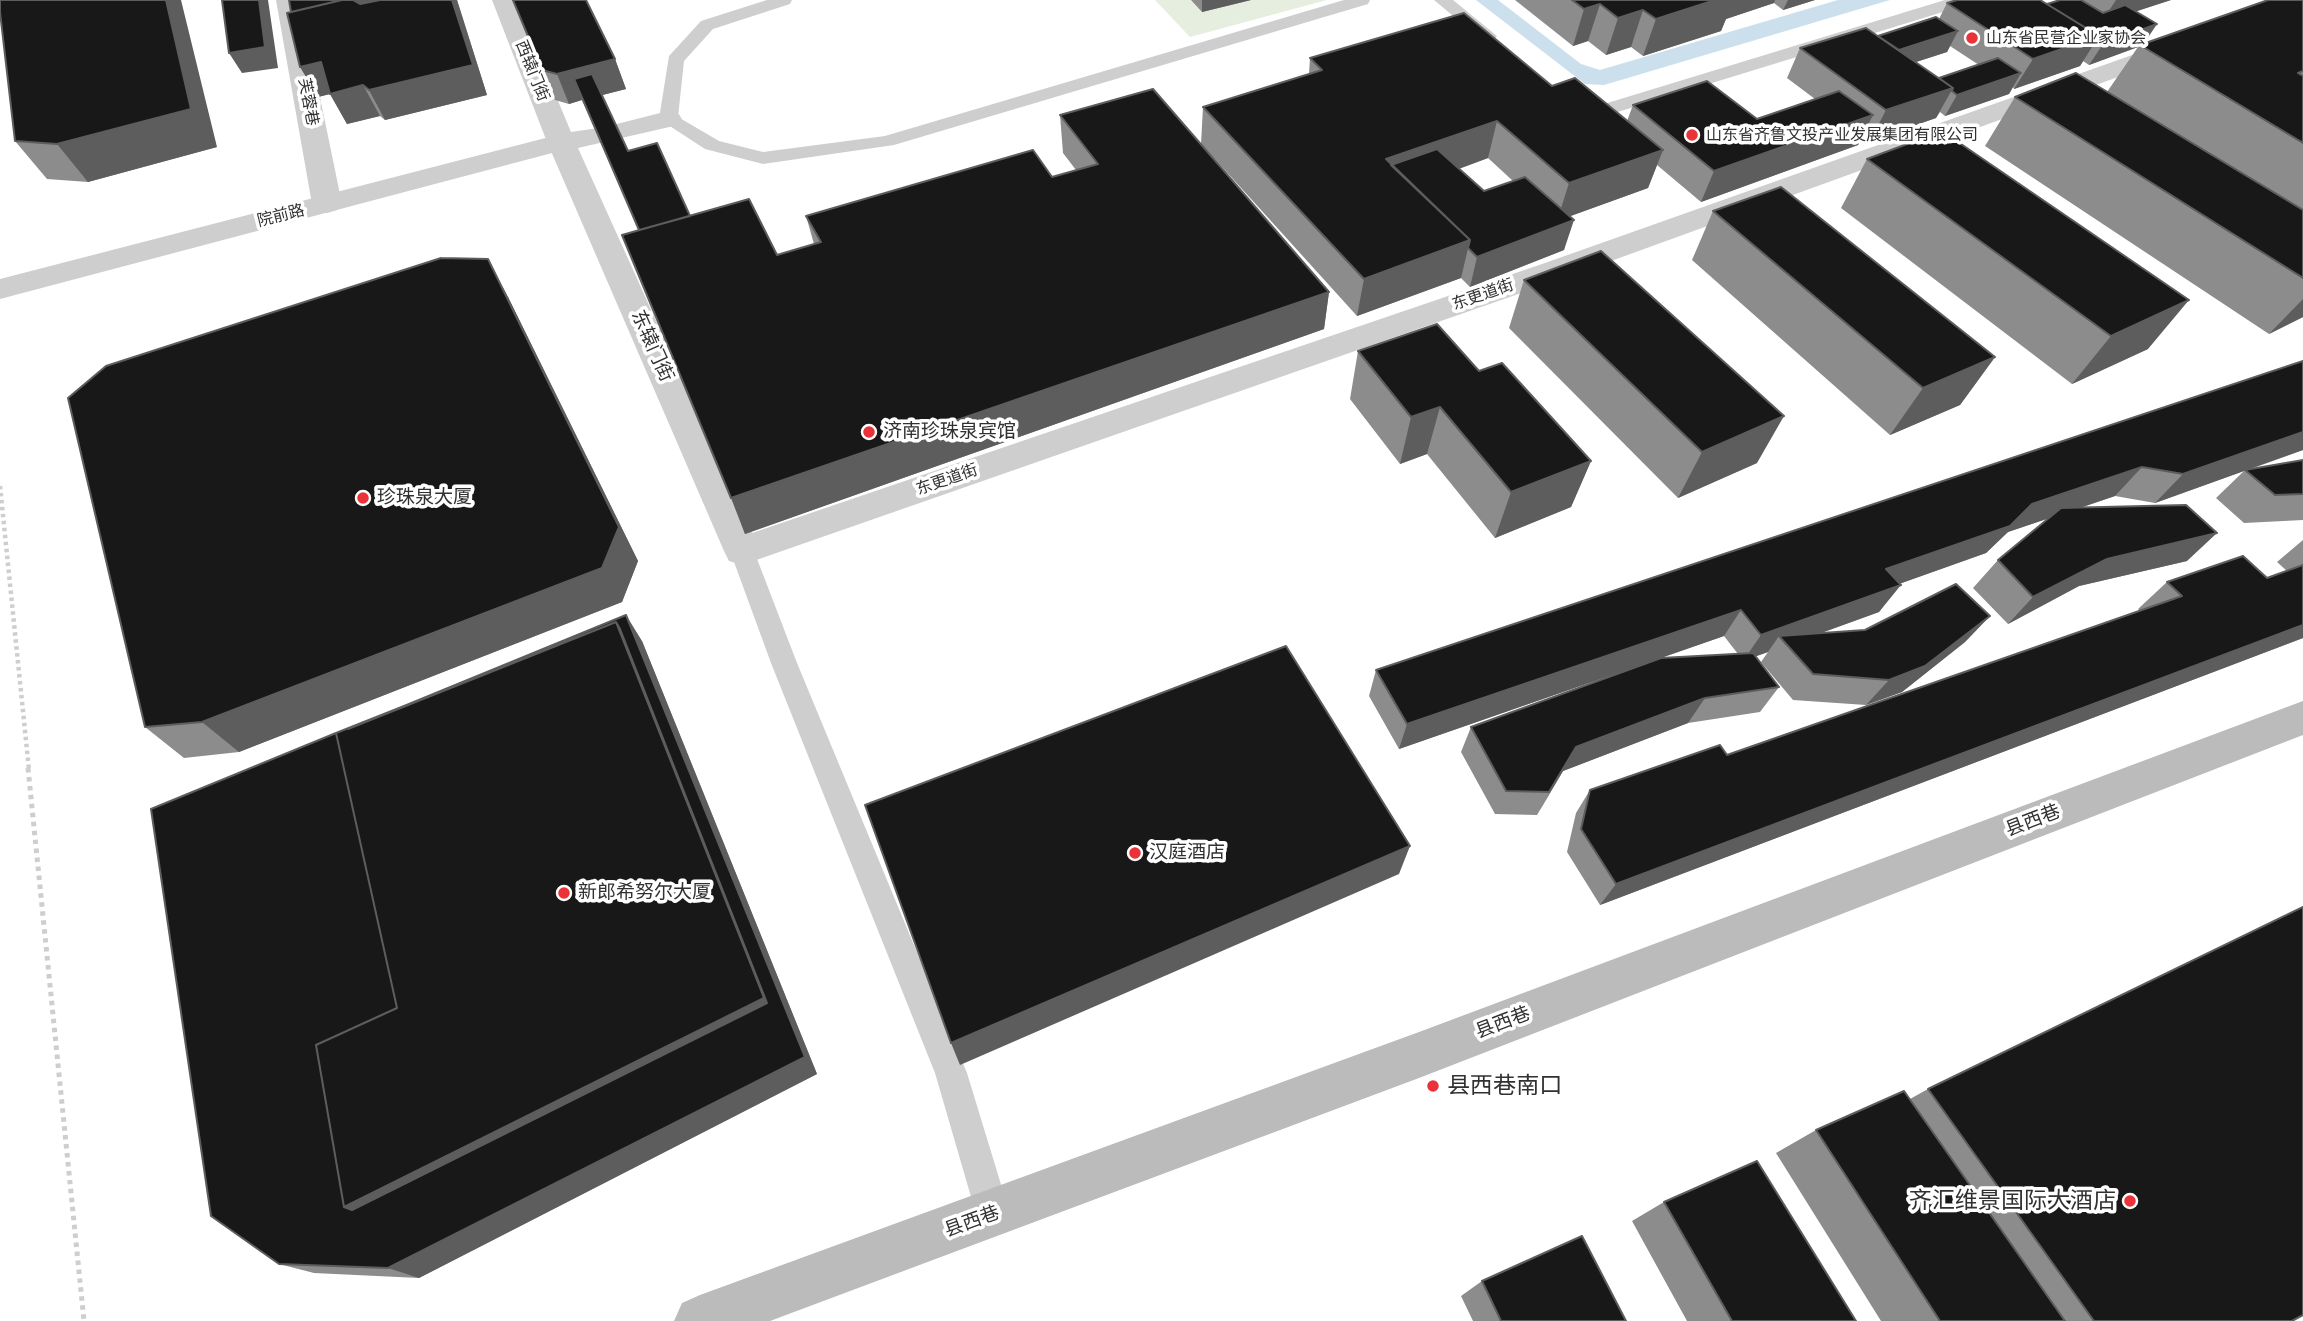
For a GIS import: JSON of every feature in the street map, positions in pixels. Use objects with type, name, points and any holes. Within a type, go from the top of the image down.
[{"type":"main road","name":"县西巷","points":[[700,1321],[1445,1045],[2303,718]]},
{"type":"street","name":"芙蓉巷","points":[[288,0],[327,204]]},
{"type":"street","name":"西辕门街","points":[[504,0],[561,142]]},
{"type":"street","name":"东更道街","points":[[743,551],[1556,270],[2058,104],[2204,38]]},
{"type":"street","name":"院前路","points":[[0,289],[561,142],[606,135],[668,119]]},
{"type":"street","name":"东辕门街","points":[[561,142],[743,551]]},
{"type":"lane","points":[[784,0],[707,25],[675,60],[668,119],[712,145],[763,158],[875,143],[1362,0]]},
{"type":"lane","points":[[1442,0],[1504,49]]},
{"type":"lane","points":[[1567,99],[1588,115],[1963,0]]},
{"type":"lane","points":[[743,551],[784,663],[951,1073],[993,1214]]},
{"type":"path","points":[[0,486],[84,1321]]},
{"type":"green space","points":[[1155,0],[1327,0],[1190,37]]},
{"type":"water","points":[[1476,0],[1498,0],[1581,64],[1600,70],[1838,0],[1890,0],[1604,85],[1585,84]]},
{"type":"building","points":[[0,0],[166,0],[191,109],[57,144],[15,141]]},
{"type":"building","points":[[222,0],[259,0],[265,47],[229,53]]},
{"type":"building","points":[[289,0],[342,0],[291,12]]},
{"type":"building","points":[[342,0],[353,0],[360,4],[380,0],[452,0],[473,65],[369,90],[363,85],[330,94],[321,62],[300,67],[287,13]]},
{"type":"building","points":[[513,0],[586,0],[615,59],[557,74],[542,70]]},
{"type":"building","points":[[1572,0],[1715,0],[1656,19],[1643,10],[1618,18],[1600,4],[1584,9]]},
{"type":"building","points":[[1957,0],[2040,0],[2099,36],[2033,59],[1947,3]]},
{"type":"building","points":[[2060,0],[2081,0],[2103,13],[2125,5],[2157,24],[2103,44],[2097,41],[2099,36],[2047,4]]},
{"type":"building","points":[[2268,0],[2303,0],[2303,71],[2298,73],[2303,76],[2303,143],[2140,45]]},
{"type":"building","points":[[1464,13],[1552,86],[1575,78],[1663,150],[1569,183],[1497,121],[1386,159],[1470,240],[1364,279],[1203,107],[1322,70],[1310,58]]},
{"type":"building","points":[[1936,17],[1958,31],[1899,50],[1878,36]]},
{"type":"building","points":[[1866,28],[1953,88],[1886,110],[1800,48]]},
{"type":"building","points":[[1998,58],[2021,73],[1957,95],[1952,91],[1953,88],[1939,78]]},
{"type":"building","points":[[2076,73],[2303,210],[2303,278],[2015,97]]},
{"type":"building","points":[[592,74],[628,151],[657,143],[690,216],[639,230],[574,79]]},
{"type":"building","points":[[1707,81],[1757,119],[1839,91],[1873,115],[1714,171],[1633,105]]},
{"type":"building","name":"济南珍珠泉宾馆","points":[[1153,89],[1329,292],[731,498],[622,235],[749,199],[777,255],[821,242],[806,216],[1033,150],[1052,177],[1098,164],[1060,115]]},
{"type":"building","points":[[1942,131],[2189,300],[2111,336],[1867,159]]},
{"type":"building","points":[[1437,149],[1484,191],[1525,177],[1574,220],[1477,257],[1468,248],[1470,240],[1391,165]]},
{"type":"building","points":[[1781,187],[1995,357],[1923,388],[1713,211]]},
{"type":"building","points":[[1601,251],[1784,416],[1702,452],[1524,280]]},
{"type":"building","name":"珍珠泉大厦","points":[[441,258],[488,259],[619,527],[602,568],[202,722],[145,727],[68,398],[106,366]]},
{"type":"building","points":[[1437,324],[1479,371],[1502,363],[1591,461],[1511,492],[1440,407],[1411,417],[1358,351]]},
{"type":"building","points":[[2303,361],[2303,432],[2183,474],[2142,467],[2032,504],[2010,526],[1886,569],[1901,585],[1761,635],[1741,610],[1407,724],[1376,670]]},
{"type":"building","points":[[2303,460],[2303,494],[2275,495],[2245,470]]},
{"type":"building","points":[[2186,505],[2217,533],[2107,559],[2033,597],[1998,560],[2061,508]]},
{"type":"building","points":[[2243,556],[2267,578],[2303,565],[2303,625],[1616,884],[1581,829],[1590,790],[1720,745],[1727,755],[2182,596],[2167,582]]},
{"type":"building","points":[[1956,584],[1990,616],[1925,666],[1889,680],[1813,674],[1779,636],[1865,630]]},
{"type":"building","points":[[626,615],[805,1057],[388,1268],[279,1264],[211,1216],[151,809],[336,733],[397,1008],[316,1045],[344,1207],[352,1210],[767,1003],[616,622],[348,729]]},
{"type":"building","name":"新郎希努尔大厦","points":[[616,622],[764,998],[344,1207],[316,1045],[397,1008],[336,733]]},
{"type":"building","name":"汉庭酒店","points":[[1286,646],[1410,846],[951,1043],[865,805]]},
{"type":"building","points":[[1753,653],[1779,687],[1705,698],[1576,747],[1549,792],[1506,791],[1471,727],[1661,658]]},
{"type":"building","name":"齐汇维景国际大酒店","points":[[2303,907],[2303,1315],[2292,1321],[2094,1321],[1928,1089]]},
{"type":"building","points":[[1904,1091],[2065,1321],[1940,1321],[1816,1130]]},
{"type":"building","points":[[1757,1161],[1856,1321],[1732,1321],[1664,1202]]},
{"type":"building","points":[[1582,1236],[1626,1321],[1501,1321],[1482,1281]]},
{"type":"place","name":"山东省民营企业家协会","points":[[1972,38]]},
{"type":"place","name":"山东省齐鲁文投产业发展集团有限公司","points":[[1692,135]]},
{"type":"place","name":"济南珍珠泉宾馆","points":[[869,432]]},
{"type":"place","name":"珍珠泉大厦","points":[[363,498]]},
{"type":"place","name":"汉庭酒店","points":[[1135,853]]},
{"type":"place","name":"新郎希努尔大厦","points":[[564,893]]},
{"type":"place","name":"县西巷南口","points":[[1433,1086]]},
{"type":"place","name":"齐汇维景国际大酒店","points":[[2130,1201]]}]
